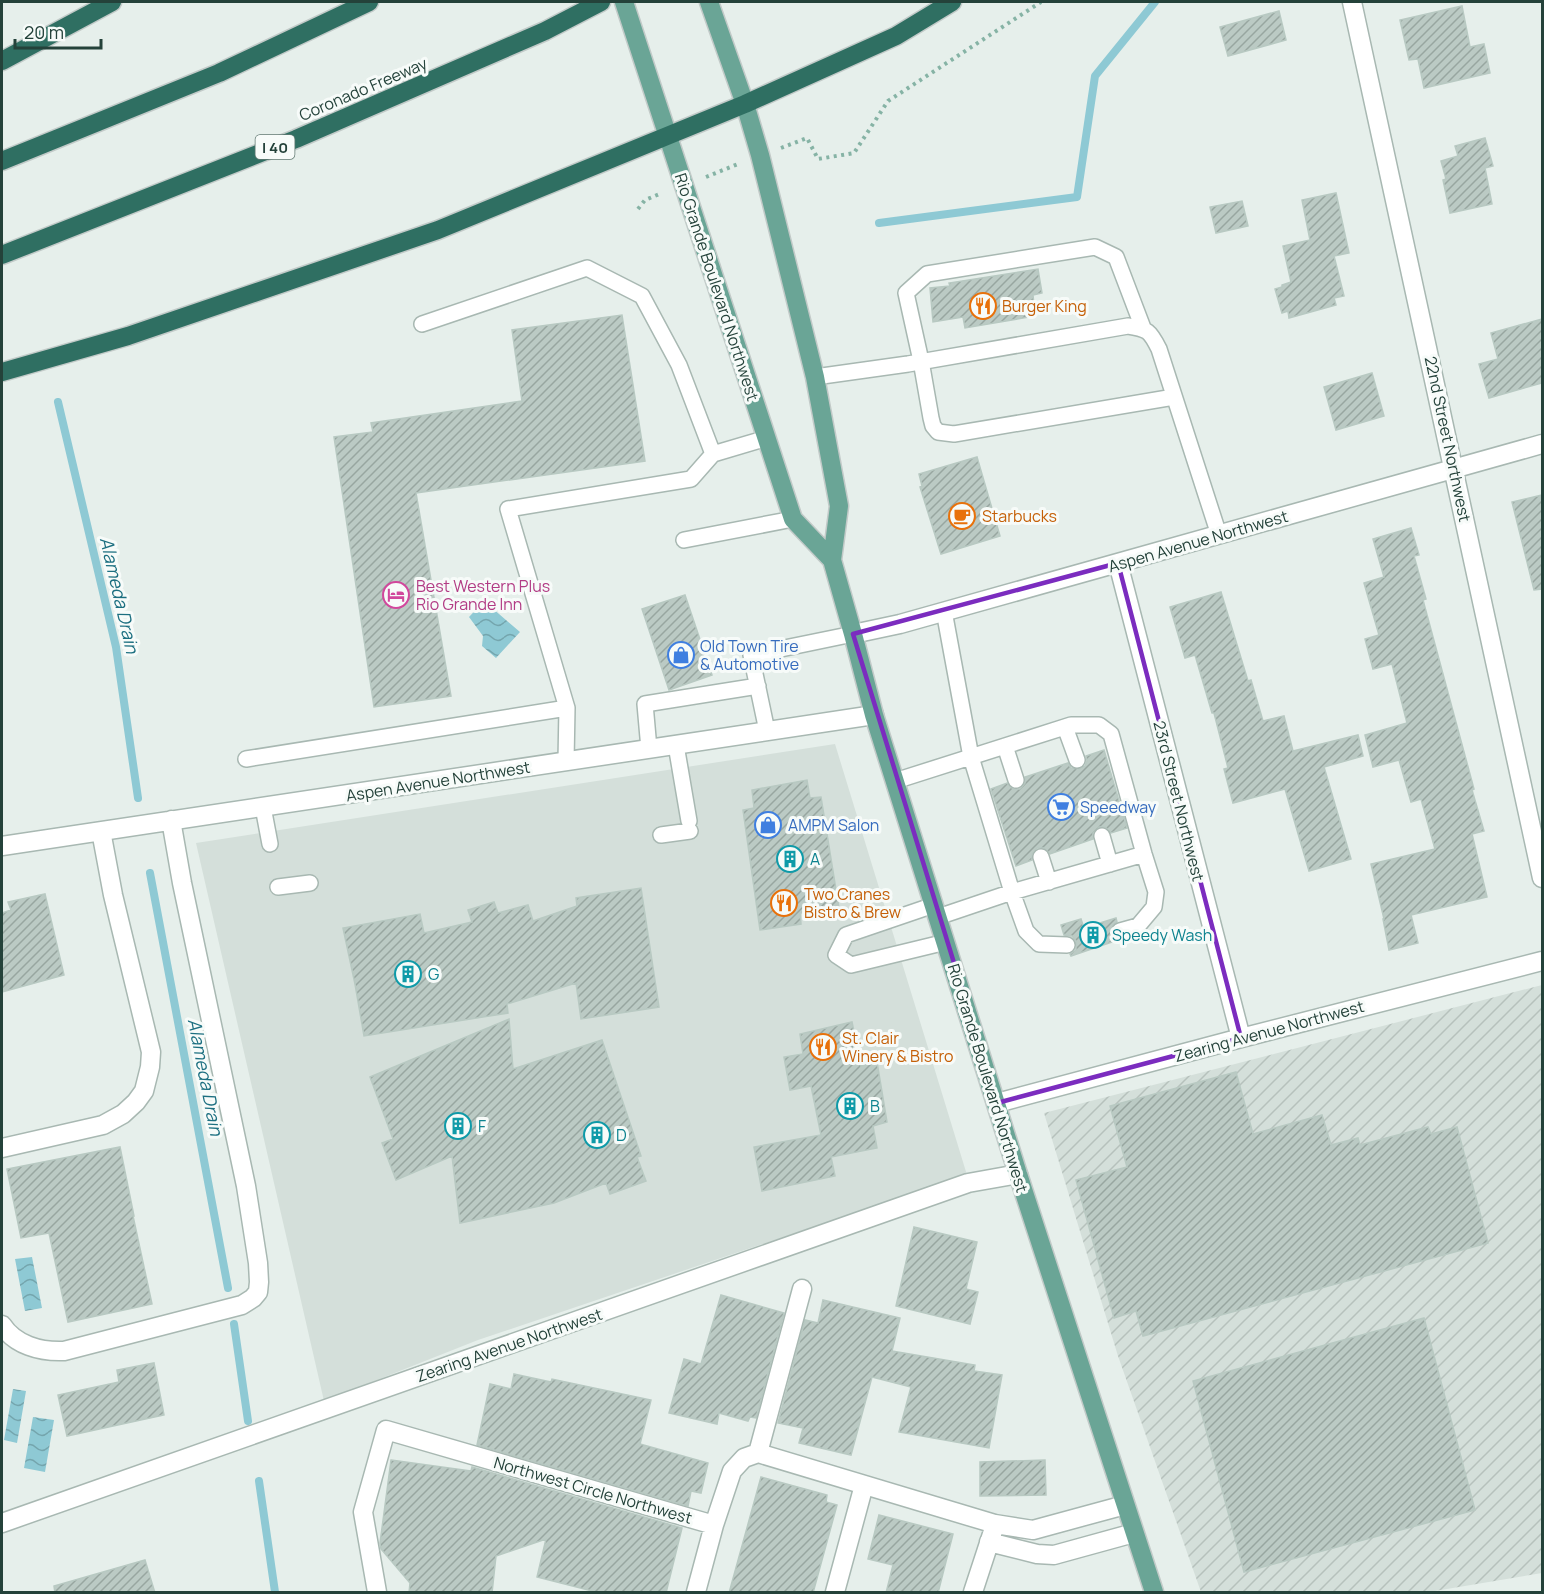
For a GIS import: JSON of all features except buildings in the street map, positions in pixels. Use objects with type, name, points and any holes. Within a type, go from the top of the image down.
[{"type":"highway","points":[[2,61],[112,2]]},
{"type":"highway","points":[[2,161],[219,73],[369,2]]},
{"type":"highway","name":"Coronado Freeway","points":[[2,255],[296,139],[545,31],[601,2]]},
{"type":"highway","points":[[2,372],[128,336],[438,230],[745,104],[896,36],[952,2]]},
{"type":"main road","name":"Rio Grande Boulevard Northwest","points":[[624,2],[793,519],[832,560]]},
{"type":"main road","name":"Rio Grande Boulevard Northwest","points":[[709,2],[745,104],[760,156],[815,377],[839,506],[832,560],[874,715],[1018,1174],[1154,1593]]},
{"type":"street","name":"22nd Street Northwest","points":[[1352,2],[1542,878]]},
{"type":"street","name":"Aspen Avenue Northwest","points":[[853,634],[900,624],[1542,444]]},
{"type":"street","name":"23rd Street Northwest","points":[[1118,563],[1241,1038]]},
{"type":"street","name":"Aspen Avenue Northwest","points":[[2,846],[874,715]]},
{"type":"street","points":[[2,1325],[5,1331],[13,1337],[37,1350],[64,1351],[242,1305],[258,1292],[258,1263],[246,1186],[182,883],[171,820]]},
{"type":"street","points":[[2,1148],[103,1125],[123,1114],[144,1091],[151,1052],[113,895],[101,831]]},
{"type":"street","name":"Zearing Avenue Northwest","points":[[997,1103],[1542,961]]},
{"type":"street","name":"Zearing Avenue Northwest","points":[[2,1523],[968,1183],[1018,1174]]},
{"type":"street","points":[[802,1289],[758,1453],[995,1524],[1033,1530],[1125,1505]]},
{"type":"street","name":"Northwest Circle Northwest","points":[[377,1593],[363,1512],[386,1430],[714,1525],[732,1471],[744,1458],[758,1453]]},
{"type":"street","points":[[834,1593],[864,1485]]},
{"type":"street","points":[[974,1593],[995,1524]]},
{"type":"street","points":[[696,1593],[714,1525]]},
{"type":"street","points":[[989,1542],[1037,1554],[1054,1555],[1134,1533]]},
{"type":"lane","points":[[1174,397],[954,434],[938,432],[933,426],[906,293],[927,274],[1095,247],[1116,257],[1143,328],[1152,336],[1159,349],[1219,535]]},
{"type":"lane","points":[[422,324],[586,268],[642,297],[679,365],[712,454]]},
{"type":"lane","points":[[815,377],[921,362],[1128,326],[1143,328]]},
{"type":"lane","points":[[566,762],[567,708],[508,509],[691,479],[712,454],[767,438]]},
{"type":"lane","points":[[684,540],[793,519]]},
{"type":"lane","points":[[944,611],[971,757],[1026,931],[1039,944],[1067,945]]},
{"type":"lane","points":[[767,731],[751,656],[853,634]]},
{"type":"lane","points":[[649,748],[645,704],[758,686]]},
{"type":"lane","points":[[246,759],[567,708]]},
{"type":"lane","points":[[895,781],[1071,724],[1099,725],[1111,734],[1156,892],[1154,907],[1138,926],[1120,931]]},
{"type":"lane","points":[[1065,727],[1077,760]]},
{"type":"lane","points":[[661,835],[690,826],[676,745]]},
{"type":"lane","points":[[1005,746],[1016,780]]},
{"type":"lane","points":[[263,807],[270,844]]},
{"type":"lane","points":[[1102,836],[1110,864]]},
{"type":"lane","points":[[946,942],[851,965],[836,955],[846,935],[1049,882],[1144,854]]},
{"type":"lane","points":[[1041,857],[1049,882]]},
{"type":"lane","points":[[278,887],[310,883]]},
{"type":"path","points":[[638,209],[645,200],[807,138],[818,159],[854,153],[888,101],[1041,2]]},
{"type":"highlighted area","points":[[1118,563],[1241,1038],[997,1103],[853,634]]},
{"type":"shaded area","points":[[835,744],[967,1175],[478,1340],[324,1401],[196,843]]},
{"type":"shaded area","points":[[1542,985],[1542,1573],[1429,1592],[1201,1592],[1118,1356],[1044,1113]]},
{"type":"water","points":[[484,601],[520,632],[496,658],[482,646],[483,636],[469,617]]},
{"type":"water","points":[[32,1257],[42,1308],[25,1311],[15,1259]]},
{"type":"water","points":[[13,1389],[26,1391],[17,1443],[4,1440]]},
{"type":"water","points":[[33,1417],[54,1420],[45,1472],[24,1468]]},
{"type":"waterway","points":[[879,223],[1077,197],[1095,76],[1155,2]]},
{"type":"waterway","name":"Alameda Drain","points":[[58,402],[116,647],[138,798]]},
{"type":"waterway","name":"Alameda Drain","points":[[150,873],[228,1288]]},
{"type":"waterway","name":"Alameda Drain","points":[[234,1324],[248,1421]]},
{"type":"waterway","name":"Alameda Drain","points":[[259,1481],[275,1592]]},
{"type":"place","name":"Burger King","points":[[983,306]]},
{"type":"place","name":"Starbucks","points":[[962,516]]},
{"type":"place","name":"Best Western Plus Rio Grande Inn","points":[[396,595]]},
{"type":"place","name":"Old Town Tire & Automotive","points":[[681,655]]},
{"type":"place","name":"Speedway","points":[[1061,807]]},
{"type":"place","name":"AMPM Salon","points":[[768,825]]},
{"type":"place","name":"A","points":[[790,859]]},
{"type":"place","name":"Two Cranes Bistro & Brew","points":[[784,903]]},
{"type":"place","name":"Speedy Wash","points":[[1093,935]]},
{"type":"place","name":"G","points":[[408,974]]},
{"type":"place","name":"St. Clair Winery & Bistro","points":[[823,1047]]},
{"type":"place","name":"B","points":[[850,1106]]},
{"type":"place","name":"F","points":[[458,1126]]},
{"type":"place","name":"D","points":[[597,1135]]}]
